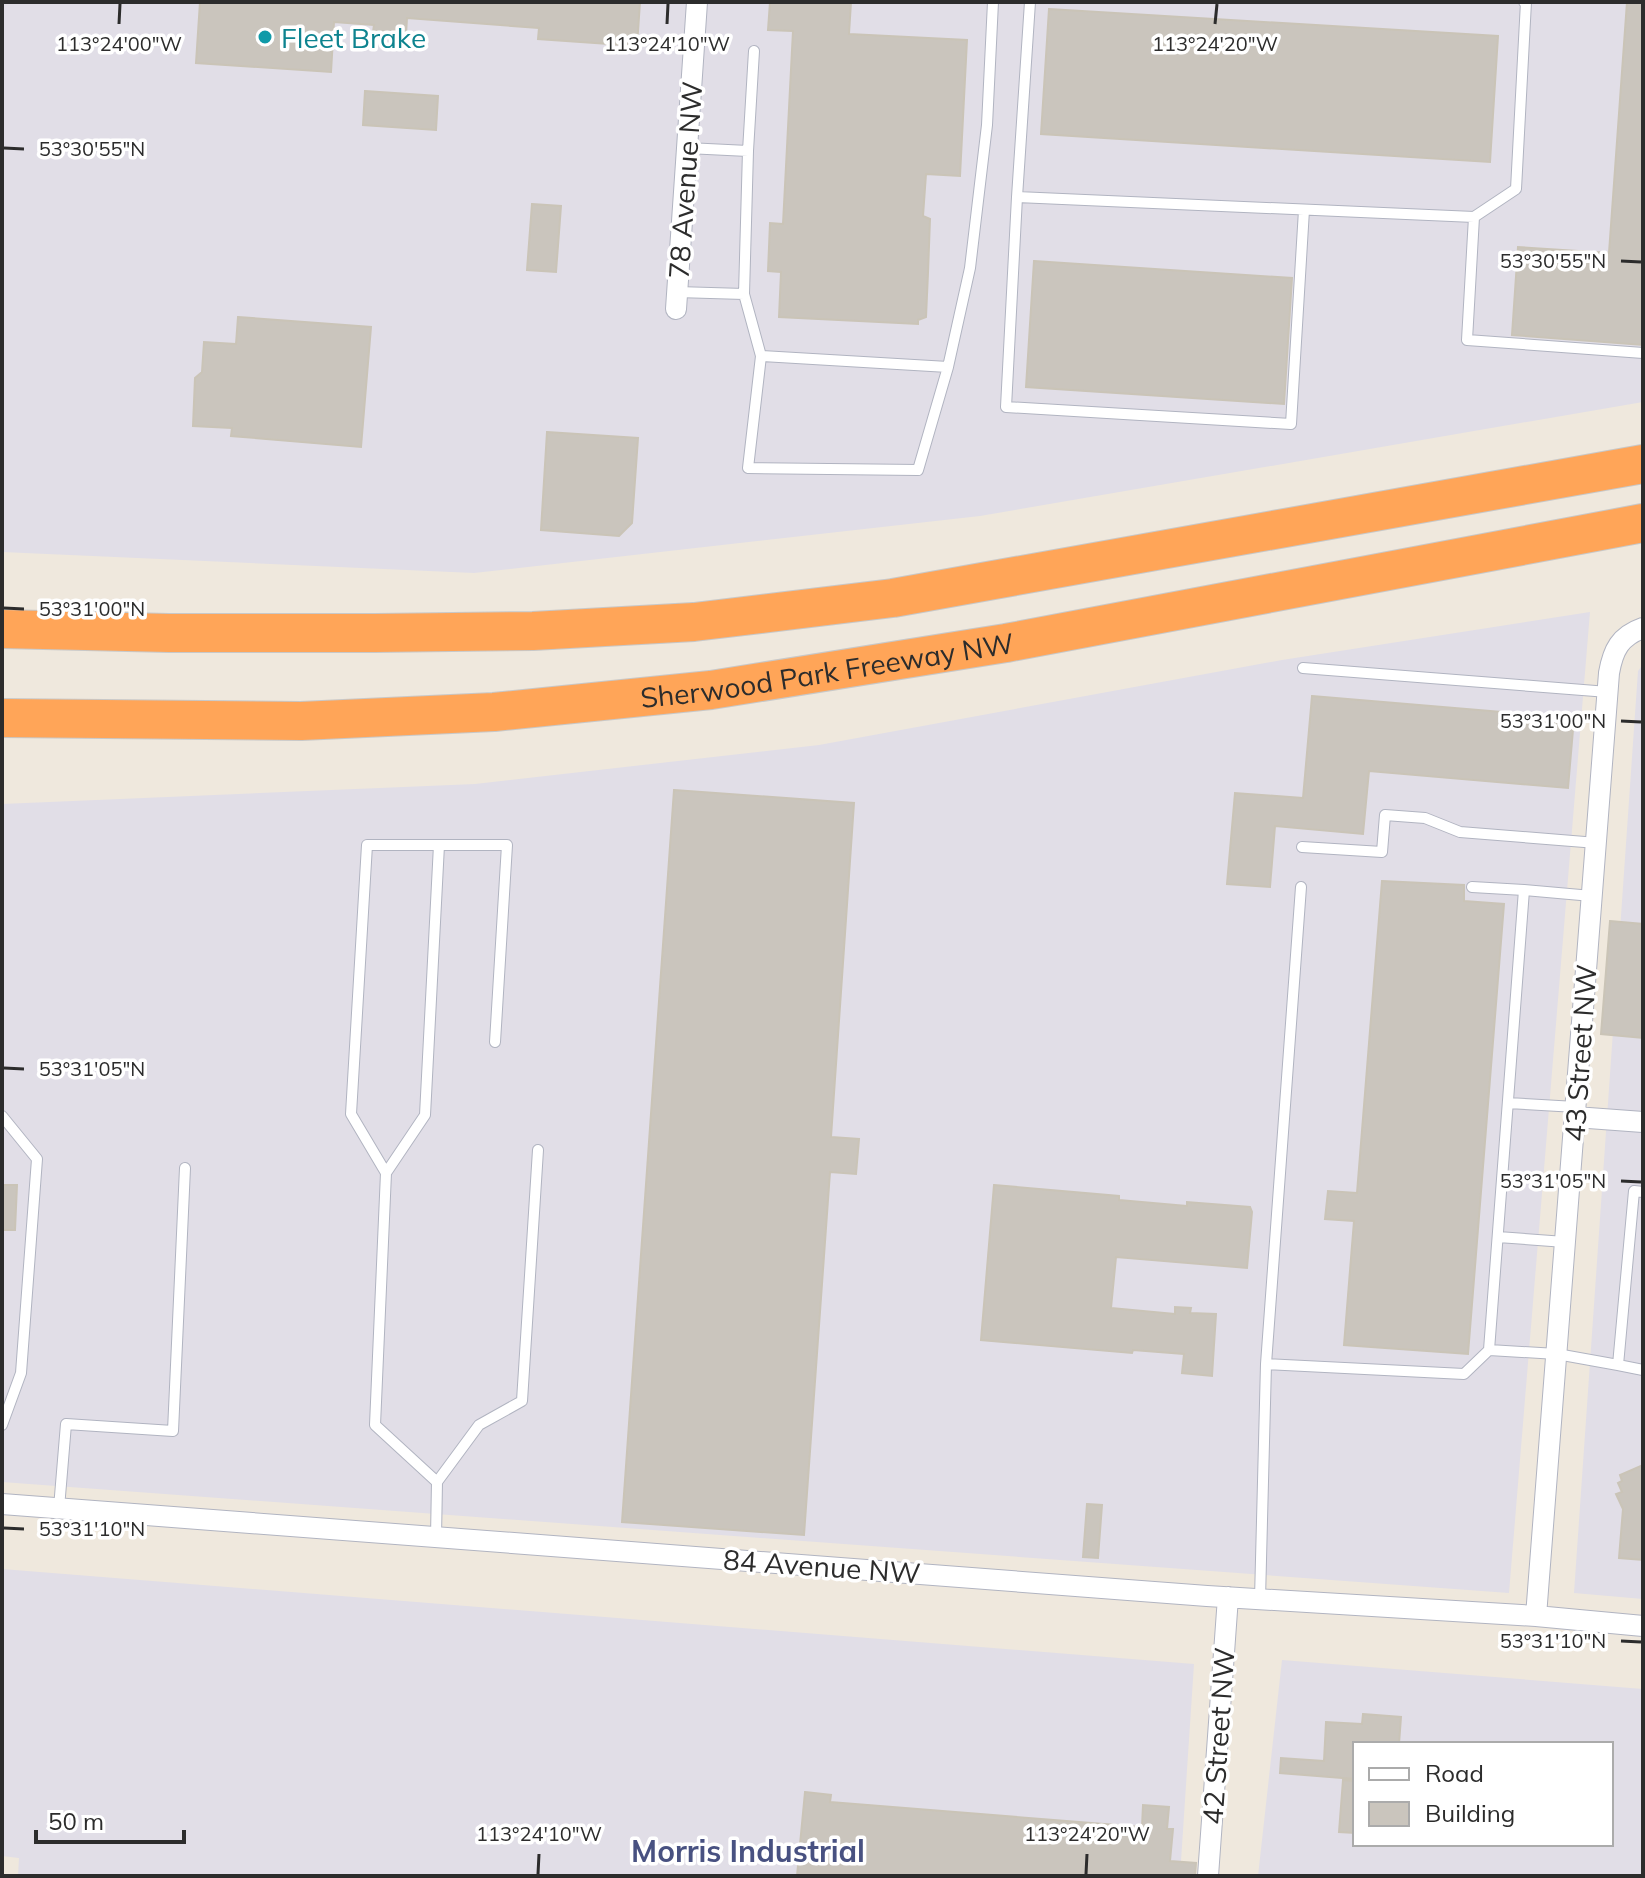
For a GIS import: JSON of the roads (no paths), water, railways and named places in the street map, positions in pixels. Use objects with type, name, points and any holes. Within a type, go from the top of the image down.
[{"type":"highway","points":[[2,629],[169,633],[533,631],[694,622],[797,611],[1118,560],[1643,464]]},
{"type":"highway","name":"Sherwood Park Freeway NW","points":[[2,718],[346,719],[494,712],[711,690],[1006,643],[1643,523]]},
{"type":"highway","points":[[2,611],[169,633]]},
{"type":"street","name":"78 Avenue NW","points":[[676,301],[697,2]]},
{"type":"street","name":"43 Street NW","points":[[1536,1616],[1608,692],[1612,656],[1623,638],[1643,628]]},
{"type":"street","points":[[1575,1112],[1643,1122]]},
{"type":"street","name":"84 Avenue NW","points":[[2,1504],[1643,1626]]},
{"type":"street","name":"42 Street NW","points":[[1208,1876],[1228,1597]]},
{"type":"lane","points":[[754,51],[744,294],[761,356],[748,468],[918,470],[948,367],[972,252],[987,125],[993,2]]},
{"type":"lane","points":[[1030,2],[1006,407],[1291,424],[1304,210]]},
{"type":"lane","points":[[1017,197],[1474,217],[1516,189],[1526,2]]},
{"type":"lane","points":[[687,148],[748,151]]},
{"type":"lane","points":[[1474,217],[1467,340],[1643,353]]},
{"type":"lane","points":[[676,301],[744,294]]},
{"type":"lane","points":[[761,356],[948,367]]},
{"type":"lane","points":[[1303,668],[1608,692]]},
{"type":"lane","points":[[1302,847],[1382,852],[1385,815],[1425,818],[1460,832],[1597,843]]},
{"type":"lane","points":[[386,1173],[351,1114],[367,845],[507,845],[495,1042]]},
{"type":"lane","points":[[437,1482],[375,1425],[386,1173],[425,1115],[439,845]]},
{"type":"lane","points":[[1260,1599],[1266,1364],[1301,887]]},
{"type":"lane","points":[[1472,887],[1592,896]]},
{"type":"lane","points":[[1266,1364],[1464,1374],[1489,1350],[1524,890]]},
{"type":"lane","points":[[1508,1103],[1575,1112]]},
{"type":"lane","points":[[2,1116],[37,1159],[21,1373],[2,1425]]},
{"type":"lane","points":[[436,1537],[437,1482],[479,1425],[522,1401],[538,1150]]},
{"type":"lane","points":[[59,1508],[66,1424],[173,1431],[185,1168]]},
{"type":"lane","points":[[1618,1365],[1634,1191],[1643,1192]]},
{"type":"lane","points":[[1498,1237],[1565,1242]]},
{"type":"lane","points":[[1489,1350],[1557,1354],[1643,1370]]},
{"type":"place","name":"Fleet Brake","points":[[265,37]]},
{"type":"district","name":"Morris Industrial","points":[[748,1851]]}]
